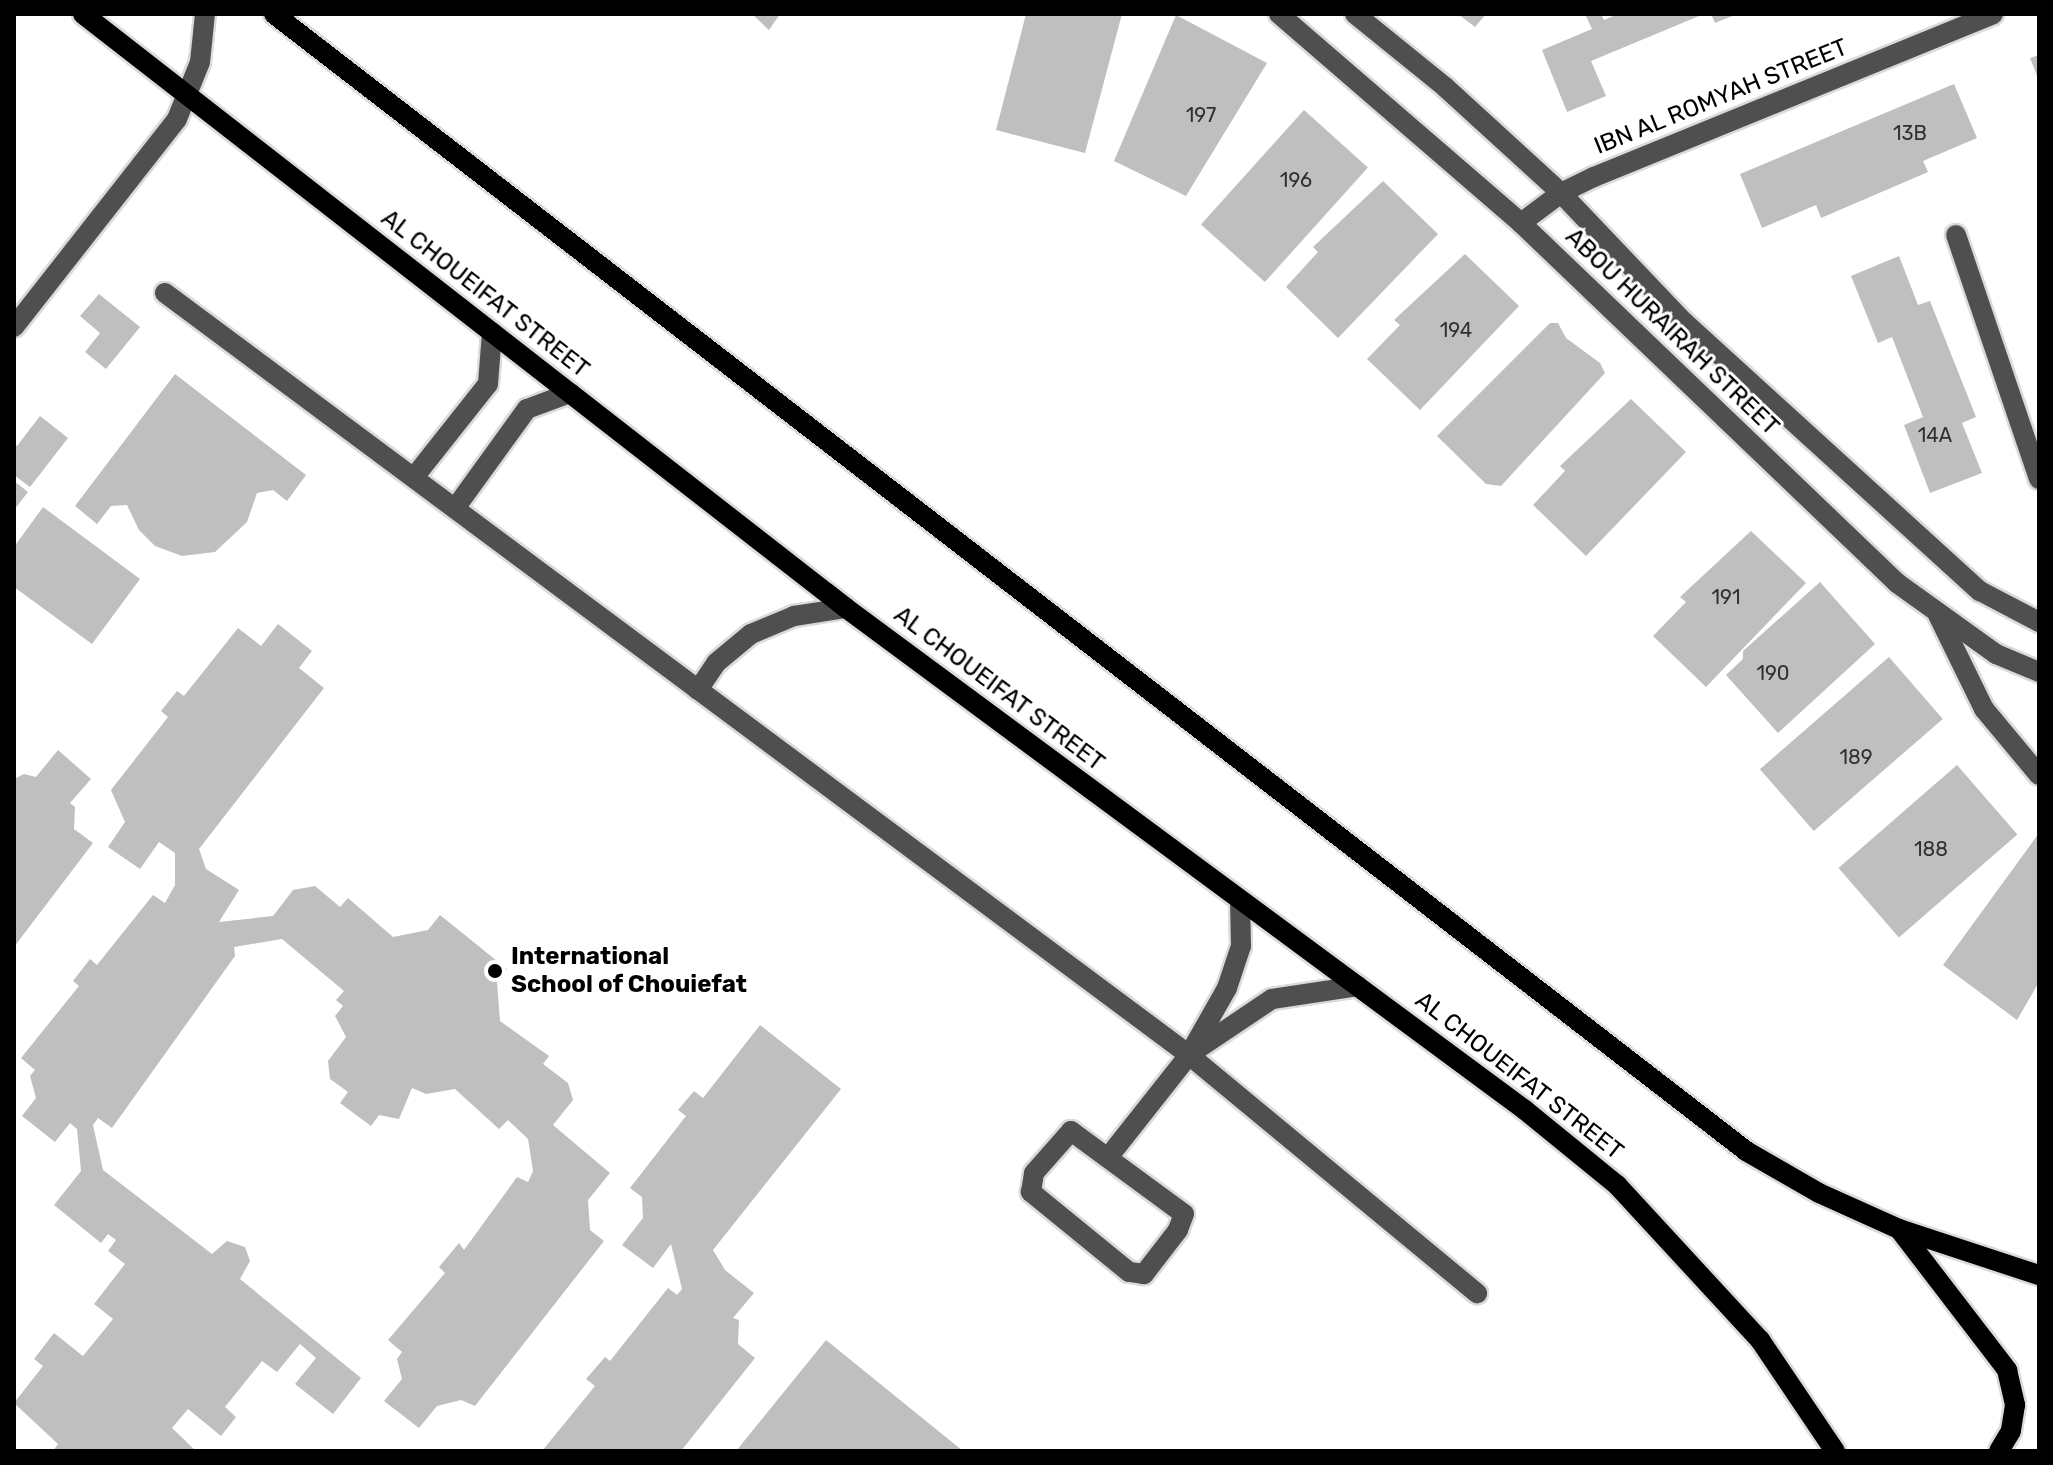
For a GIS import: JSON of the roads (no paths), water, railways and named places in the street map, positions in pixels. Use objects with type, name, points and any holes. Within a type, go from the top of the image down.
[{"type":"main road","name":"AL CHOUEIFAT STREET","points":[[83,14],[846,608],[1358,986],[1617,1185],[1760,1340],[1833,1445]]},
{"type":"main road","points":[[274,14],[1746,1151],[1899,1229],[2039,1275]]},
{"type":"main road","points":[[1899,1229],[2007,1370],[2015,1405],[2011,1431],[1999,1451]]},
{"type":"main road","points":[[1833,1445],[1854,1451]]},
{"type":"street","points":[[14,327],[163,141],[189,96],[200,62],[205,14]]},
{"type":"street","name":"ABOU HURAIRAH STREET","points":[[1279,14],[1521,223],[1875,562],[1936,612],[1996,654],[2039,672]]},
{"type":"street","name":"ABOU HURAIRAH STREET","points":[[1355,14],[1561,193],[1770,403],[1980,591],[2039,622]]},
{"type":"street","name":"IBN AL ROMYAH STREET","points":[[1521,223],[1561,193],[1993,14]]},
{"type":"street","points":[[1956,235],[2039,479]]},
{"type":"street","points":[[165,293],[415,476],[1189,1055],[1477,1293]]},
{"type":"street","points":[[415,476],[488,384],[492,332]]},
{"type":"street","points":[[456,507],[527,409],[570,393]]},
{"type":"street","points":[[698,690],[716,663],[751,634],[794,616],[846,608]]},
{"type":"street","points":[[1936,612],[1984,709],[2039,775]]},
{"type":"street","points":[[1110,1155],[1189,1055],[1227,988],[1241,946],[1240,900]]},
{"type":"street","points":[[1189,1055],[1272,999],[1358,986]]},
{"type":"street","points":[[1071,1131],[1110,1155],[1184,1214],[1178,1230],[1140,1276],[1029,1186],[1051,1150],[1071,1131]]},
{"type":"place","name":"International School of Chouiefat","points":[[495,971]]}]
